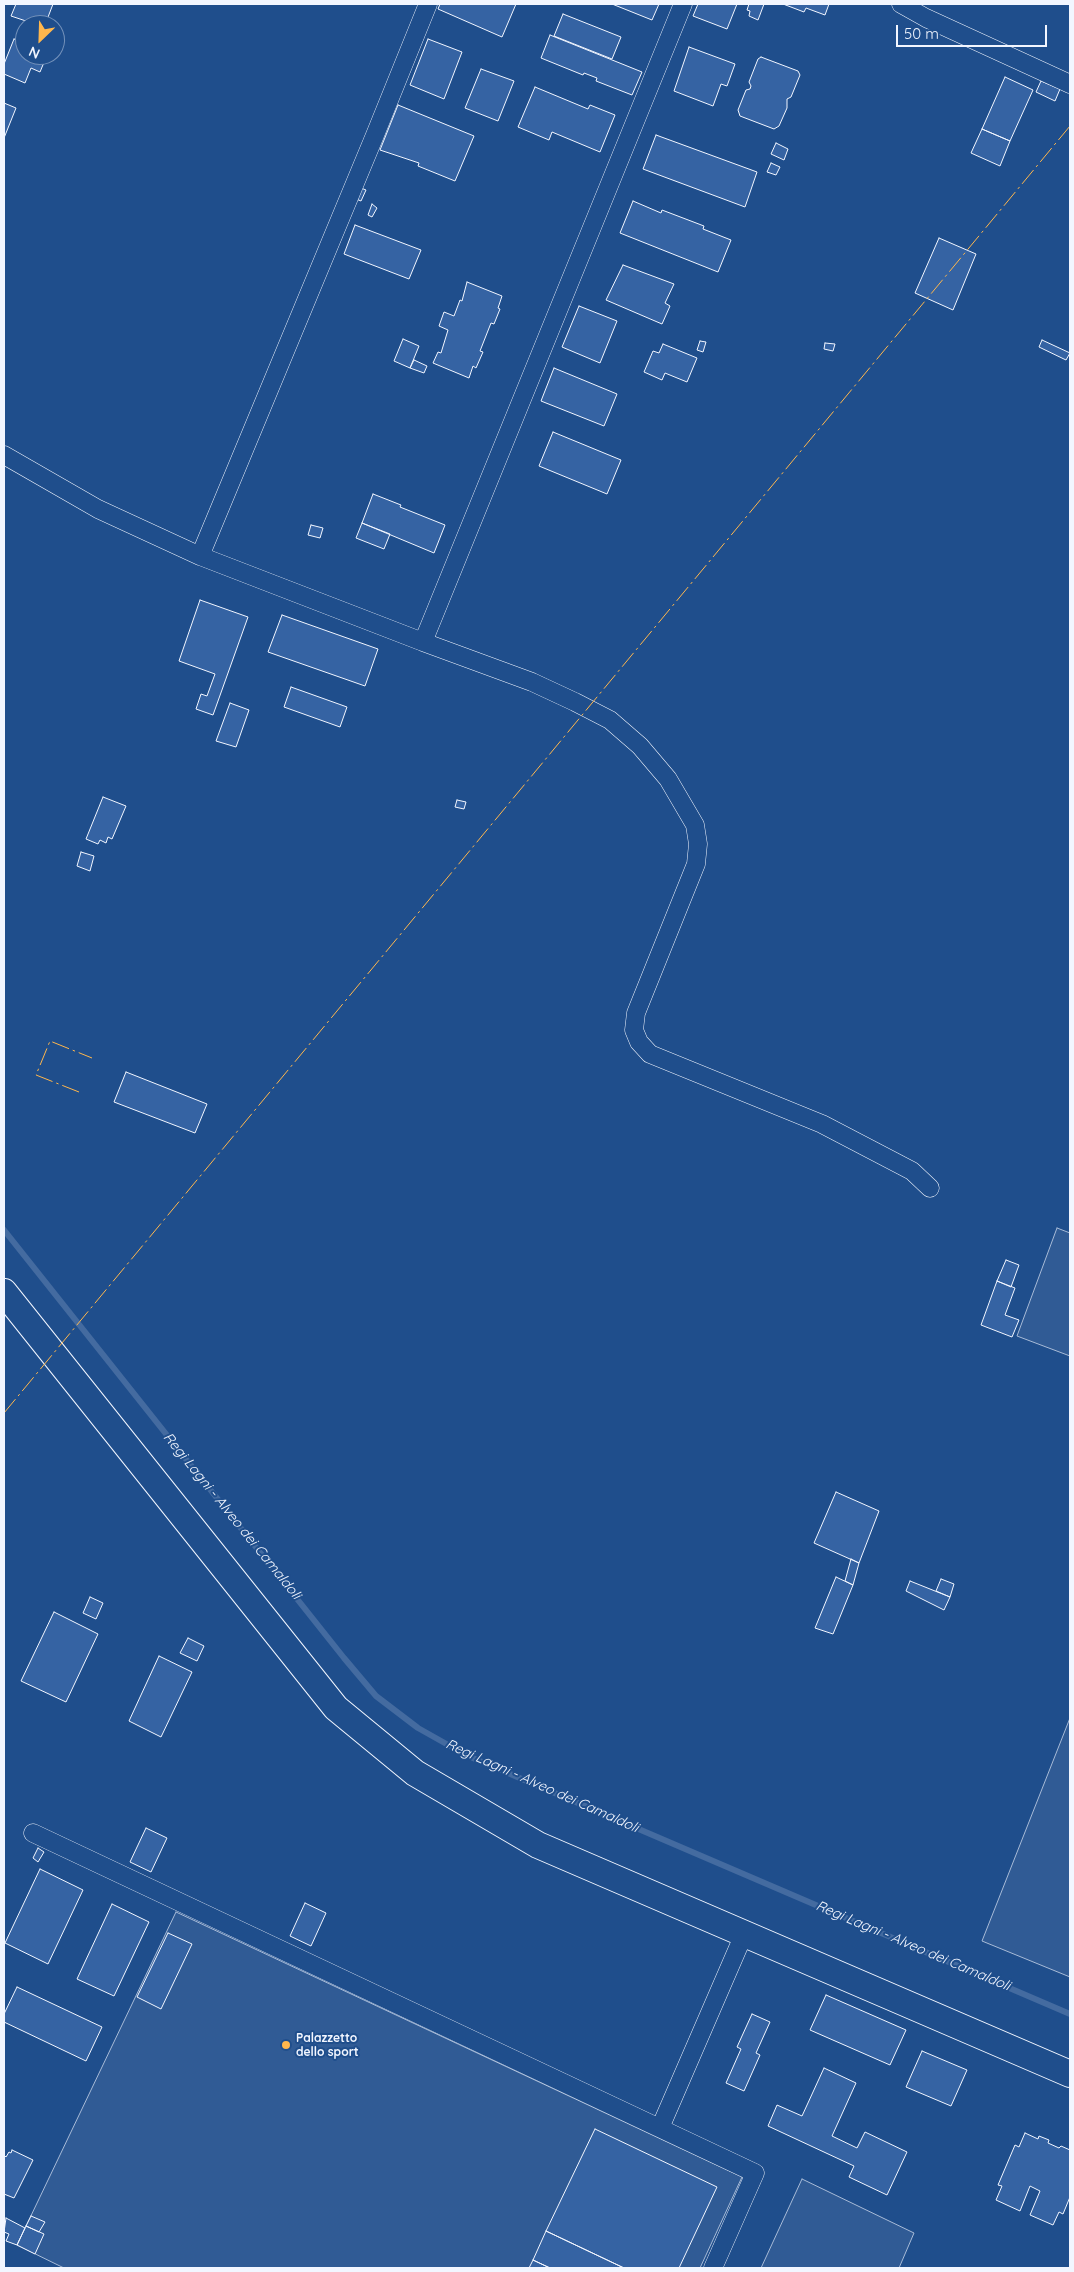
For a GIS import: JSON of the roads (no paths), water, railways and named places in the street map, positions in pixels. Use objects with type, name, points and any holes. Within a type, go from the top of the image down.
[{"type":"street","points":[[200,556],[428,4]]},
{"type":"street","points":[[423,642],[683,4]]},
{"type":"street","points":[[900,4],[951,30],[1070,84]]},
{"type":"street","points":[[4,455],[98,509],[200,556],[532,682],[610,720],[640,746],[668,779],[695,824],[698,844],[696,864],[636,1013],[634,1030],[644,1048],[650,1054],[664,1061],[822,1124],[912,1171],[930,1188]]},
{"type":"street","points":[[4,1292],[336,1708],[415,1773],[538,1845],[1070,2074]]},
{"type":"street","points":[[33,1833],[755,2173],[713,2268]]},
{"type":"street","points":[[660,2128],[744,1934]]},
{"type":"waterway","name":"Regi Lagni - Alveo dei Camaldoli","points":[[4,1230],[344,1658],[376,1696],[418,1728],[466,1755],[1070,2014]]},
{"type":"place","name":"Palazzetto dello sport","points":[[286,2045]]}]
